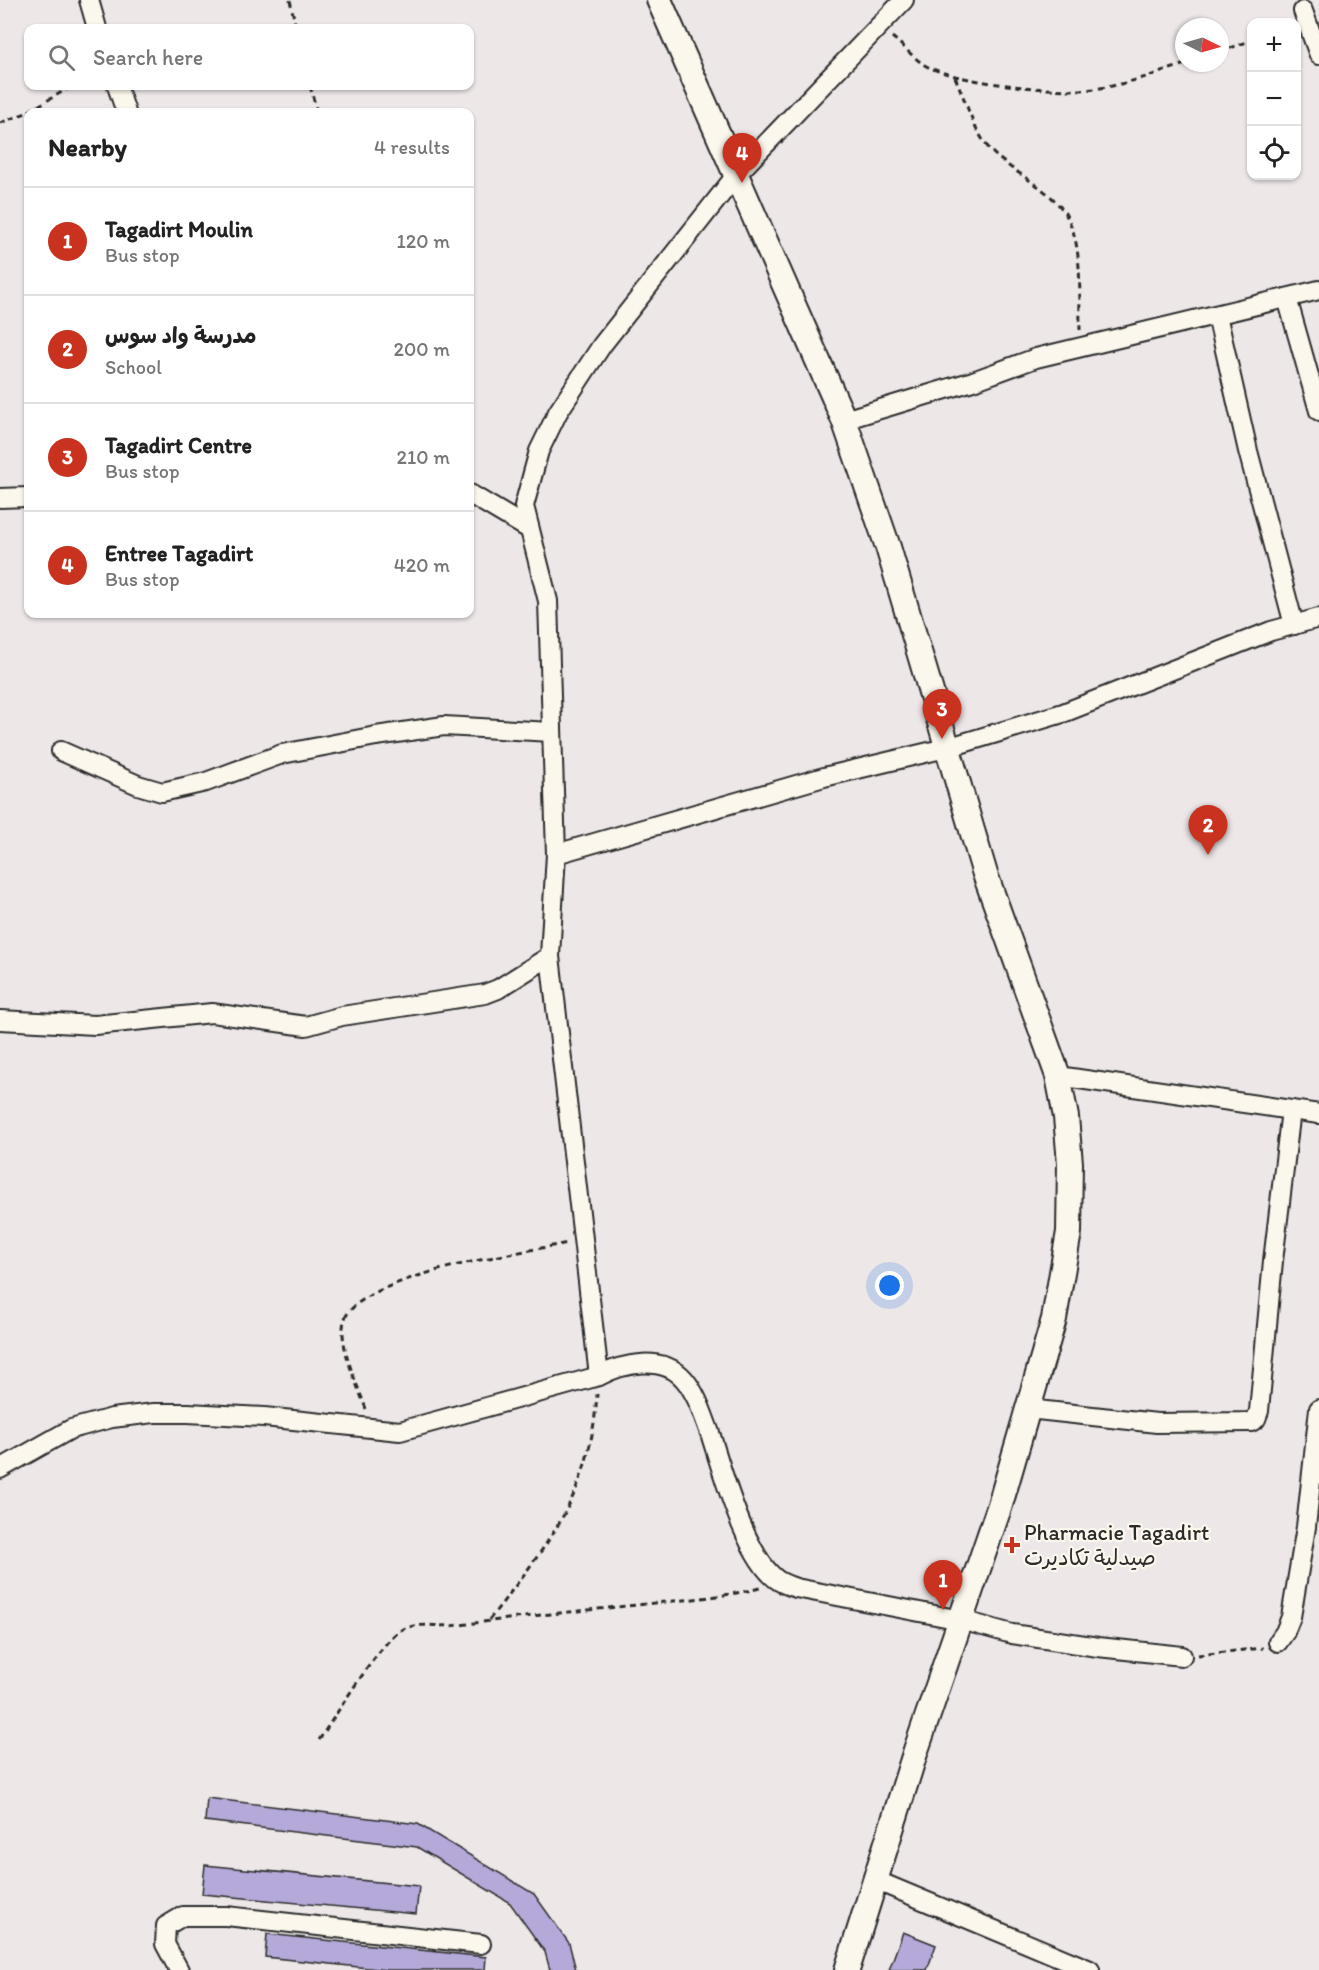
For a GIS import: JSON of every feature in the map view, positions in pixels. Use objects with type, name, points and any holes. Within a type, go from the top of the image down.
[{"type":"street","points":[[89,0],[96,24]]},
{"type":"street","points":[[658,0],[844,420],[888,547],[950,747],[985,874],[1058,1076],[1066,1117],[1070,1163],[1070,1232],[1054,1318],[1000,1505],[916,1750],[847,1970]]},
{"type":"street","points":[[599,1376],[550,956],[556,854],[548,601],[524,506],[530,477],[558,412],[602,345],[737,174],[904,0]]},
{"type":"street","points":[[1303,11],[1319,55]]},
{"type":"street","points":[[118,90],[125,108]]},
{"type":"street","points":[[844,420],[974,381],[1036,358],[1319,290]]},
{"type":"street","points":[[1287,298],[1319,411]]},
{"type":"street","points":[[1217,315],[1248,451],[1294,625]]},
{"type":"street","points":[[474,496],[529,529]]},
{"type":"street","points":[[0,498],[24,497]]},
{"type":"street","points":[[556,854],[824,777],[950,747],[1063,713],[1271,631],[1319,618]]},
{"type":"street","points":[[61,751],[138,785],[162,792],[206,782],[282,754],[376,736],[444,726],[552,732]]},
{"type":"street","points":[[0,1020],[95,1025],[212,1013],[306,1026],[342,1016],[486,994],[498,989],[550,956]]},
{"type":"street","points":[[1058,1076],[1171,1090],[1319,1114]]},
{"type":"street","points":[[1028,1409],[1157,1423],[1251,1422],[1256,1419],[1260,1411],[1273,1262],[1291,1110]]},
{"type":"street","points":[[0,1469],[71,1429],[112,1418],[153,1413],[264,1417],[400,1431],[421,1428],[599,1376],[622,1366],[635,1364],[669,1368],[683,1378],[702,1411],[736,1513],[764,1565],[778,1581],[796,1588],[961,1620],[1012,1634],[1057,1642],[1182,1656]]},
{"type":"street","points":[[1278,1641],[1285,1632],[1291,1617],[1306,1527],[1319,1409]]},
{"type":"street","points":[[875,1880],[1090,1970]]},
{"type":"street","points":[[179,1970],[165,1944],[166,1926],[183,1916],[226,1916],[481,1944]]},
{"type":"path","points":[[290,0],[295,24]]},
{"type":"path","points":[[880,27],[924,64],[955,77],[1082,90],[1147,76],[1175,67]]},
{"type":"path","points":[[1229,49],[1247,42]]},
{"type":"path","points":[[955,77],[980,134],[993,154],[1057,204],[1069,220],[1076,246],[1081,347]]},
{"type":"path","points":[[35,108],[65,90]]},
{"type":"path","points":[[311,90],[316,108]]},
{"type":"path","points":[[0,123],[24,114]]},
{"type":"path","points":[[374,1430],[345,1343],[344,1324],[347,1312],[356,1302],[428,1271],[584,1240]]},
{"type":"path","points":[[489,1620],[546,1547],[579,1488],[595,1428],[599,1376]]},
{"type":"path","points":[[319,1740],[369,1667],[389,1640],[400,1630],[415,1626],[457,1626],[489,1620],[712,1598],[759,1588],[778,1581]]},
{"type":"path","points":[[1182,1656],[1253,1651],[1278,1641]]},
{"type":"building","points":[[207,1798],[418,1824],[534,1894],[569,1943],[576,1970],[550,1970],[545,1952],[510,1903],[417,1847],[205,1821]]},
{"type":"building","points":[[205,1865],[419,1886],[416,1914],[202,1894]]},
{"type":"building","points":[[903,1932],[936,1945],[927,1970],[889,1970]]},
{"type":"building","points":[[267,1934],[486,1957],[485,1970],[387,1970],[265,1957]]},
{"type":"place","name":"Entree Tagadirt","points":[[742,183]]},
{"type":"place","name":"Tagadirt Centre","points":[[942,739]]},
{"type":"place","name":"مدرسة واد سوس","points":[[1208,855]]},
{"type":"place","name":"Pharmacie Tagadirt صيدلية تكاديرت","points":[[1012,1545]]},
{"type":"place","name":"Tagadirt Moulin","points":[[943,1610]]}]
